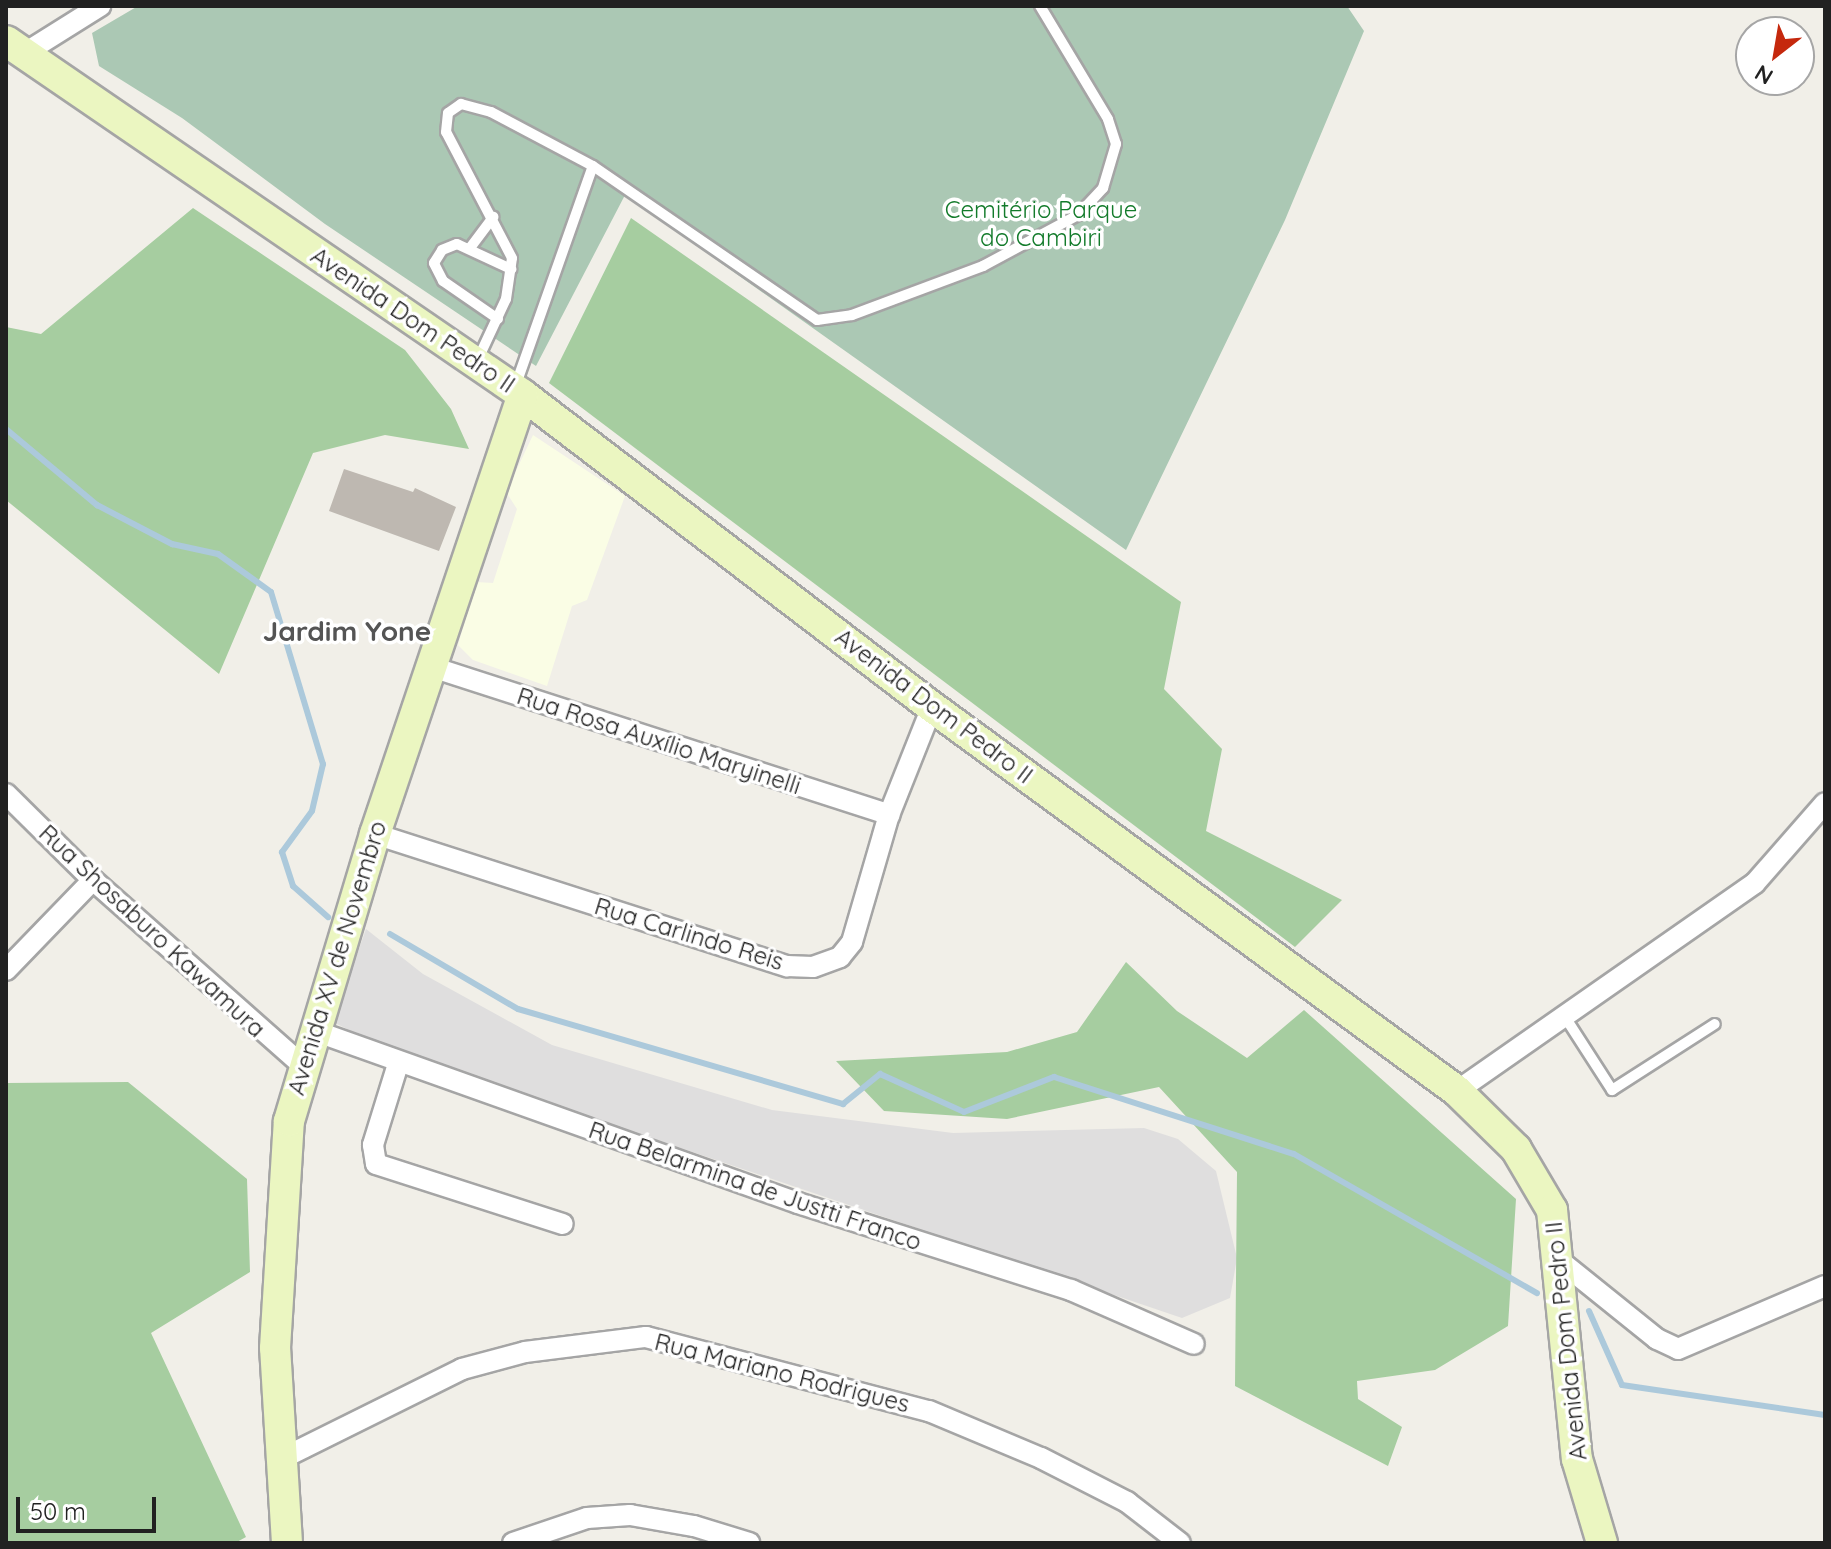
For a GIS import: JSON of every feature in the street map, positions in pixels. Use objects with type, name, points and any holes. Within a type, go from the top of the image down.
[{"type":"street","points":[[16,47],[100,6]]},
{"type":"street","name":"Avenida Dom Pedro II","points":[[16,47],[547,413],[932,707],[1457,1091],[1516,1149],[1537,1179],[1552,1210],[1560,1261],[1563,1355],[1577,1459],[1602,1543]]},
{"type":"street","name":"Avenida XV de Novembro","points":[[287,1543],[279,1460],[275,1348],[289,1121],[302,1065],[375,834],[512,426],[518,392]]},
{"type":"street","points":[[512,426],[547,413]]},
{"type":"street","name":"Rua Rosa Auxílio Maryinelli","points":[[429,666],[889,815]]},
{"type":"street","name":"Rua Carlindo Reis","points":[[375,834],[787,966],[813,967],[840,957],[852,942],[889,815],[932,707]]},
{"type":"street","name":"Rua Shosaburo Kawamura","points":[[6,794],[93,880],[302,1065]]},
{"type":"street","points":[[1457,1091],[1755,883],[1825,803]]},
{"type":"street","points":[[6,970],[93,880]]},
{"type":"street","name":"Rua Belarmina de Justti Franco","points":[[315,1031],[398,1064],[1071,1290],[1194,1344]]},
{"type":"street","points":[[398,1064],[373,1145],[376,1164],[563,1224]]},
{"type":"street","points":[[1560,1261],[1657,1339],[1678,1349],[1825,1286]]},
{"type":"street","name":"Rua Mariano Rodrigues","points":[[279,1460],[462,1369],[525,1352],[646,1337],[929,1411],[1127,1502],[1180,1543]]},
{"type":"street","points":[[513,1543],[587,1518],[630,1515],[694,1526],[749,1543]]},
{"type":"lane","points":[[476,363],[498,319],[512,258],[444,125],[453,107],[461,104],[491,112],[593,166],[800,313],[817,320],[852,315],[1035,242],[1078,215],[1103,188],[1116,144],[1108,119],[1040,6]]},
{"type":"lane","points":[[518,392],[593,166]]},
{"type":"lane","points":[[470,248],[493,217]]},
{"type":"lane","points":[[498,319],[433,269],[449,245],[470,248],[511,269]]},
{"type":"lane","points":[[1565,1017],[1612,1090],[1715,1024]]},
{"type":"shaded area","points":[[533,435],[625,496],[587,600],[572,606],[547,686],[473,660],[458,645],[476,582],[493,583],[517,509],[506,492]]},
{"type":"shaded area","points":[[366,929],[423,974],[552,1045],[772,1110],[953,1133],[1144,1128],[1178,1139],[1216,1171],[1237,1258],[1230,1298],[1182,1318],[383,1047],[333,1022]]},
{"type":"green space","name":"Cemitério Parque do Cambiri","points":[[138,6],[1347,6],[1364,31],[1285,220],[1126,550],[625,195],[536,366],[325,224],[182,118],[99,66],[92,33]]},
{"type":"green space","points":[[193,208],[405,350],[451,409],[469,449],[385,435],[313,453],[219,674],[6,500],[6,327],[41,334]]},
{"type":"green space","points":[[631,218],[1181,602],[1164,689],[1222,749],[1206,831],[1342,900],[1295,947],[549,383]]},
{"type":"green space","points":[[1126,962],[1177,1011],[1247,1058],[1304,1010],[1516,1199],[1508,1326],[1435,1370],[1357,1381],[1358,1399],[1402,1427],[1388,1466],[1235,1386],[1237,1172],[1159,1087],[1007,1119],[884,1111],[836,1061],[1007,1052],[1077,1032]]},
{"type":"green space","points":[[128,1082],[247,1179],[250,1272],[151,1333],[246,1537],[235,1543],[6,1543],[6,1083]]},
{"type":"building","points":[[344,469],[413,492],[415,488],[456,507],[439,551],[329,511]]},
{"type":"waterway","points":[[6,429],[97,505],[172,544],[218,554],[271,592],[323,764],[312,811],[282,852],[293,886],[328,917]]},
{"type":"waterway","points":[[390,934],[518,1009],[843,1104],[880,1074],[964,1112],[1054,1077],[1294,1154],[1537,1293]]},
{"type":"waterway","points":[[1589,1311],[1622,1385],[1825,1415]]},
{"type":"district","name":"Jardim Yone","points":[[347,631]]}]
